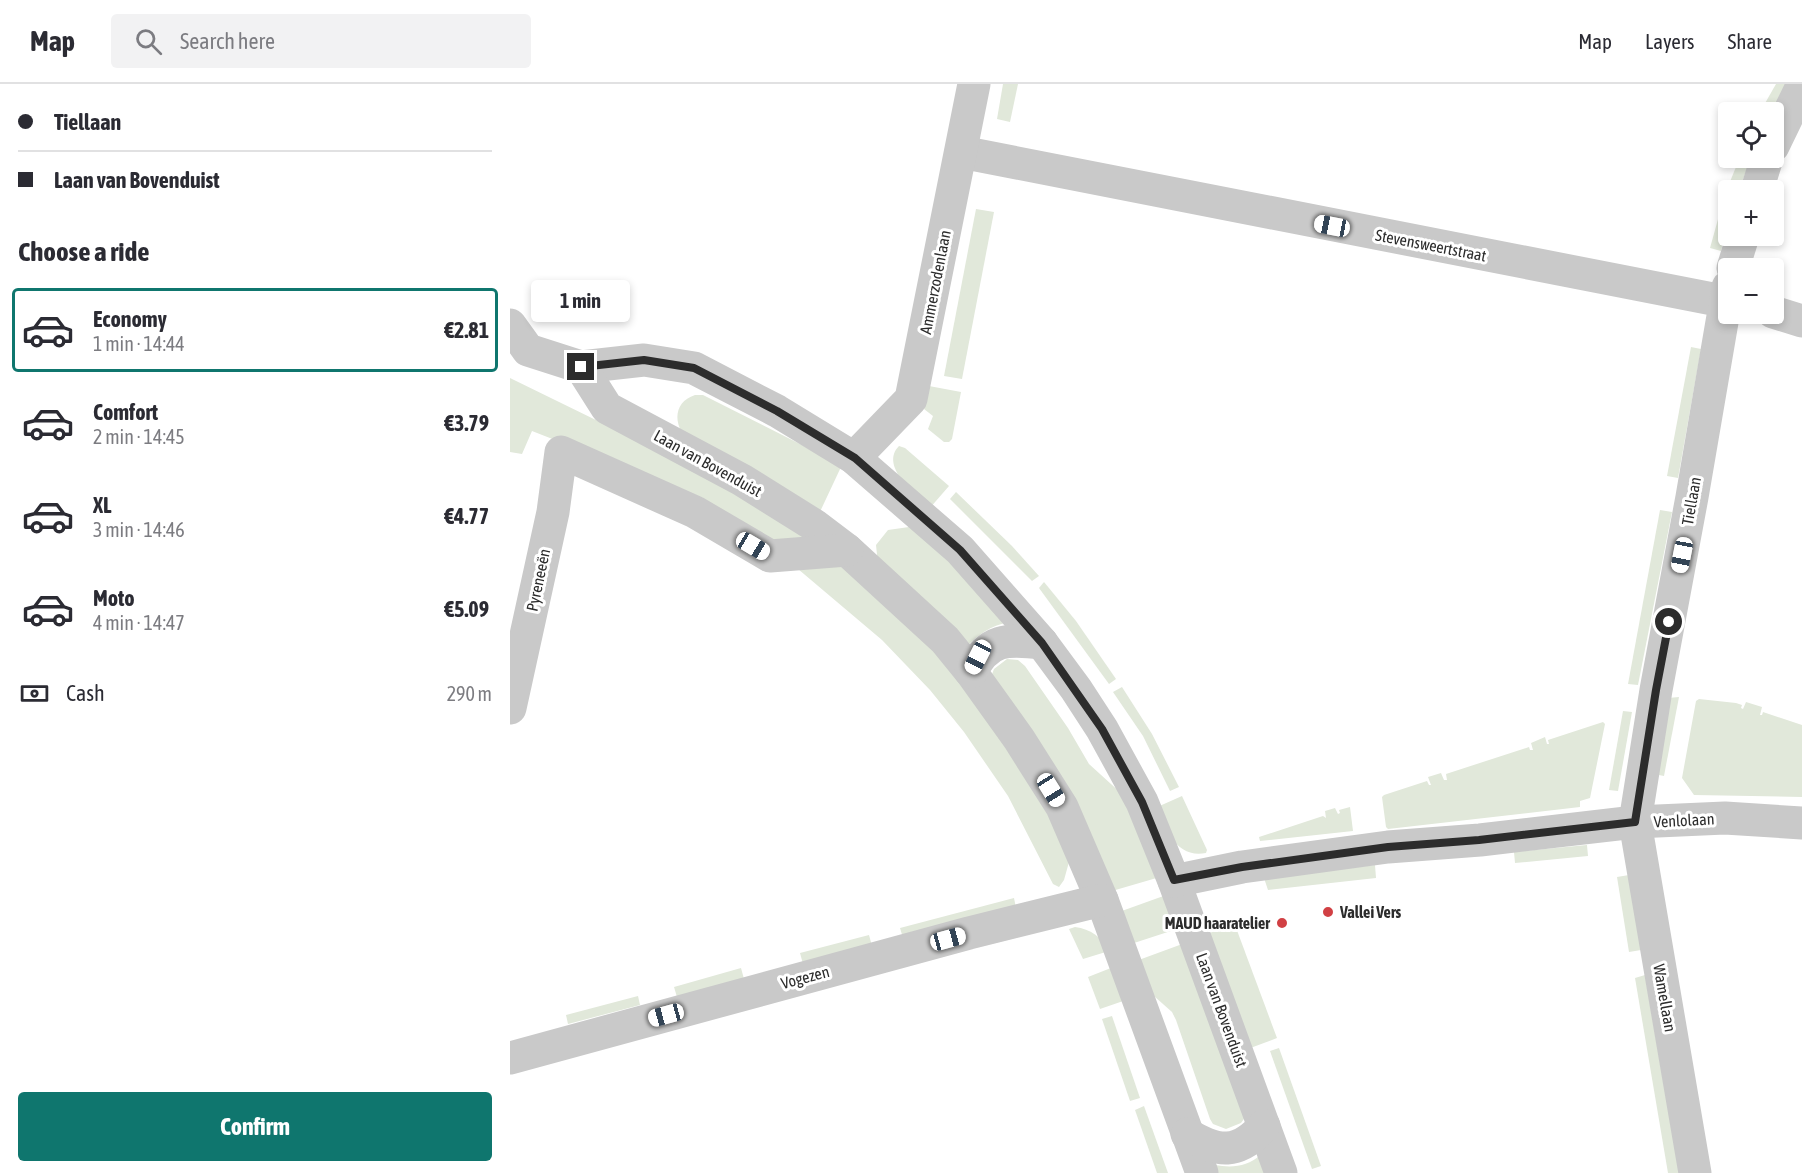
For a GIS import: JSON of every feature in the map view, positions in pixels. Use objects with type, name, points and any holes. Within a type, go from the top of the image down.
[{"type":"street","name":"Ammerzodenlaan","points":[[855,458],[911,399],[974,84]]},
{"type":"street","points":[[1784,123],[1802,86]]},
{"type":"street","name":"Stevensweertstraat","points":[[961,152],[1718,295]]},
{"type":"street","points":[[1784,315],[1802,321]]},
{"type":"street","name":"Tiellaan","points":[[1635,822],[1656,690],[1722,324]]},
{"type":"street","name":"Laan van Bovenduist","points":[[510,325],[528,350],[581,367],[644,360],[694,368],[777,411],[855,458],[960,550],[1042,643],[1102,729],[1142,802],[1174,880],[1281,1173]]},
{"type":"street","name":"Laan van Bovenduist","points":[[581,367],[607,408],[742,480],[814,525],[847,550],[945,640],[971,672],[1019,739],[1062,807],[1102,900],[1202,1173]]},
{"type":"street","name":"Pyreneeën","points":[[510,708],[553,512],[561,452],[695,512],[770,556],[847,550]]},
{"type":"street","points":[[971,672],[978,657],[996,644],[1018,640],[1042,643]]},
{"type":"street","name":"Venlolaan","points":[[1174,880],[1242,867],[1388,847],[1479,840],[1635,822],[1725,818],[1802,823]]},
{"type":"street","name":"Wamellaan","points":[[1635,822],[1695,1173]]},
{"type":"street","name":"Vogezen","points":[[510,1058],[969,933],[1102,900]]},
{"type":"street","points":[[1186,1134],[1205,1145],[1231,1149],[1252,1139],[1264,1126]]},
{"type":"shaded area","points":[[1003,84],[1018,84],[1010,122],[997,119]]},
{"type":"shaded area","points":[[1776,84],[1788,84],[1778,102],[1766,102]]},
{"type":"shaded area","points":[[1736,168],[1747,168],[1743,180],[1731,180]]},
{"type":"shaded area","points":[[976,209],[994,212],[962,379],[944,376]]},
{"type":"shaded area","points":[[1718,219],[1718,246],[1722,246],[1721,251],[1710,248]]},
{"type":"shaded area","points":[[1691,347],[1701,349],[1678,478],[1667,476]]},
{"type":"shaded area","points":[[510,378],[692,467],[810,538],[774,543],[670,485],[532,431],[522,454],[510,452]]},
{"type":"shaded area","points":[[929,386],[961,392],[952,439],[949,442],[944,442],[928,429],[933,416],[924,409]]},
{"type":"shaded area","points":[[695,395],[703,395],[841,467],[818,516],[682,433],[677,416],[678,410],[684,401]]},
{"type":"shaded area","points":[[899,446],[905,448],[949,486],[929,509],[896,471],[893,462],[894,454]]},
{"type":"shaded area","points":[[956,492],[1012,546],[1039,576],[1032,581],[950,499]]},
{"type":"shaded area","points":[[1660,510],[1672,512],[1638,685],[1628,684]]},
{"type":"shaded area","points":[[916,526],[1009,622],[985,631],[965,648],[878,564],[876,545],[888,530]]},
{"type":"shaded area","points":[[839,564],[941,652],[1046,801],[1069,862],[1064,880],[1059,887],[1053,884],[1008,796],[964,732],[930,690],[882,640],[798,569]]},
{"type":"shaded area","points":[[1044,582],[1076,621],[1116,679],[1109,684],[1039,588]]},
{"type":"shaded area","points":[[1007,659],[1018,660],[1025,666],[1068,728],[1089,764],[1122,794],[1160,877],[1112,891],[991,677],[994,669]]},
{"type":"shaded area","points":[[1122,687],[1152,734],[1179,787],[1170,791],[1143,736],[1113,692]]},
{"type":"shaded area","points":[[1679,697],[1664,776],[1654,774],[1668,698]]},
{"type":"shaded area","points":[[1699,699],[1736,703],[1742,705],[1743,709],[1746,702],[1762,707],[1760,715],[1763,712],[1802,725],[1802,797],[1694,795],[1682,778],[1696,701]]},
{"type":"shaded area","points":[[1623,711],[1632,712],[1618,791],[1609,790]]},
{"type":"shaded area","points":[[1603,722],[1605,724],[1590,798],[1580,801],[1580,807],[1388,829],[1386,827],[1382,797],[1384,795],[1427,781],[1431,785],[1428,777],[1441,773],[1444,780],[1447,780],[1446,774],[1529,747],[1533,750],[1531,743],[1545,737],[1549,744],[1548,740]]},
{"type":"shaded area","points":[[1182,796],[1207,850],[1206,853],[1196,854],[1187,851],[1173,841],[1155,808]]},
{"type":"shaded area","points":[[1350,807],[1353,831],[1260,841],[1259,837],[1323,816],[1326,818],[1325,811],[1335,808],[1338,814],[1339,810]]},
{"type":"shaded area","points":[[1587,845],[1588,856],[1515,863],[1514,852]]},
{"type":"shaded area","points":[[1375,865],[1376,878],[1268,890],[1264,878]]},
{"type":"shaded area","points":[[1629,875],[1641,950],[1629,952],[1617,877]]},
{"type":"shaded area","points":[[1169,894],[1180,928],[1131,944],[1119,912]]},
{"type":"shaded area","points":[[1014,898],[1016,908],[903,938],[900,928]]},
{"type":"shaded area","points":[[1235,925],[1277,1038],[1245,1050],[1206,934]]},
{"type":"shaded area","points":[[1075,927],[1095,934],[1109,951],[1083,959],[1069,929]]},
{"type":"shaded area","points":[[869,935],[872,946],[803,964],[800,953]]},
{"type":"shaded area","points":[[1185,943],[1246,1116],[1241,1123],[1226,1129],[1213,1124],[1210,1119],[1176,1020],[1172,1012],[1154,996],[1136,961]]},
{"type":"shaded area","points":[[1116,966],[1129,999],[1100,1009],[1088,977]]},
{"type":"shaded area","points":[[741,968],[744,979],[677,997],[674,987]]},
{"type":"shaded area","points":[[1645,975],[1679,1173],[1668,1173],[1635,978]]},
{"type":"shaded area","points":[[638,996],[640,1005],[568,1024],[566,1015]]},
{"type":"shaded area","points":[[1112,1016],[1140,1098],[1130,1101],[1102,1019]]},
{"type":"shaded area","points":[[1279,1048],[1321,1166],[1312,1169],[1270,1051]]},
{"type":"shaded area","points":[[1144,1106],[1168,1173],[1157,1173],[1135,1110]]},
{"type":"shaded area","points":[[1260,1155],[1269,1173],[1211,1173],[1215,1165],[1239,1166]]},
{"type":"place","name":"Vallei Vers","points":[[1328,912]]},
{"type":"place","name":"MAUD haaratelier","points":[[1282,923]]},
{"type":"route","points":[[581,367],[644,360],[694,368],[777,411],[855,458],[960,550],[1042,643],[1102,729],[1142,802],[1174,880],[1242,867],[1388,847],[1479,840],[1635,822],[1669,622]]}]
